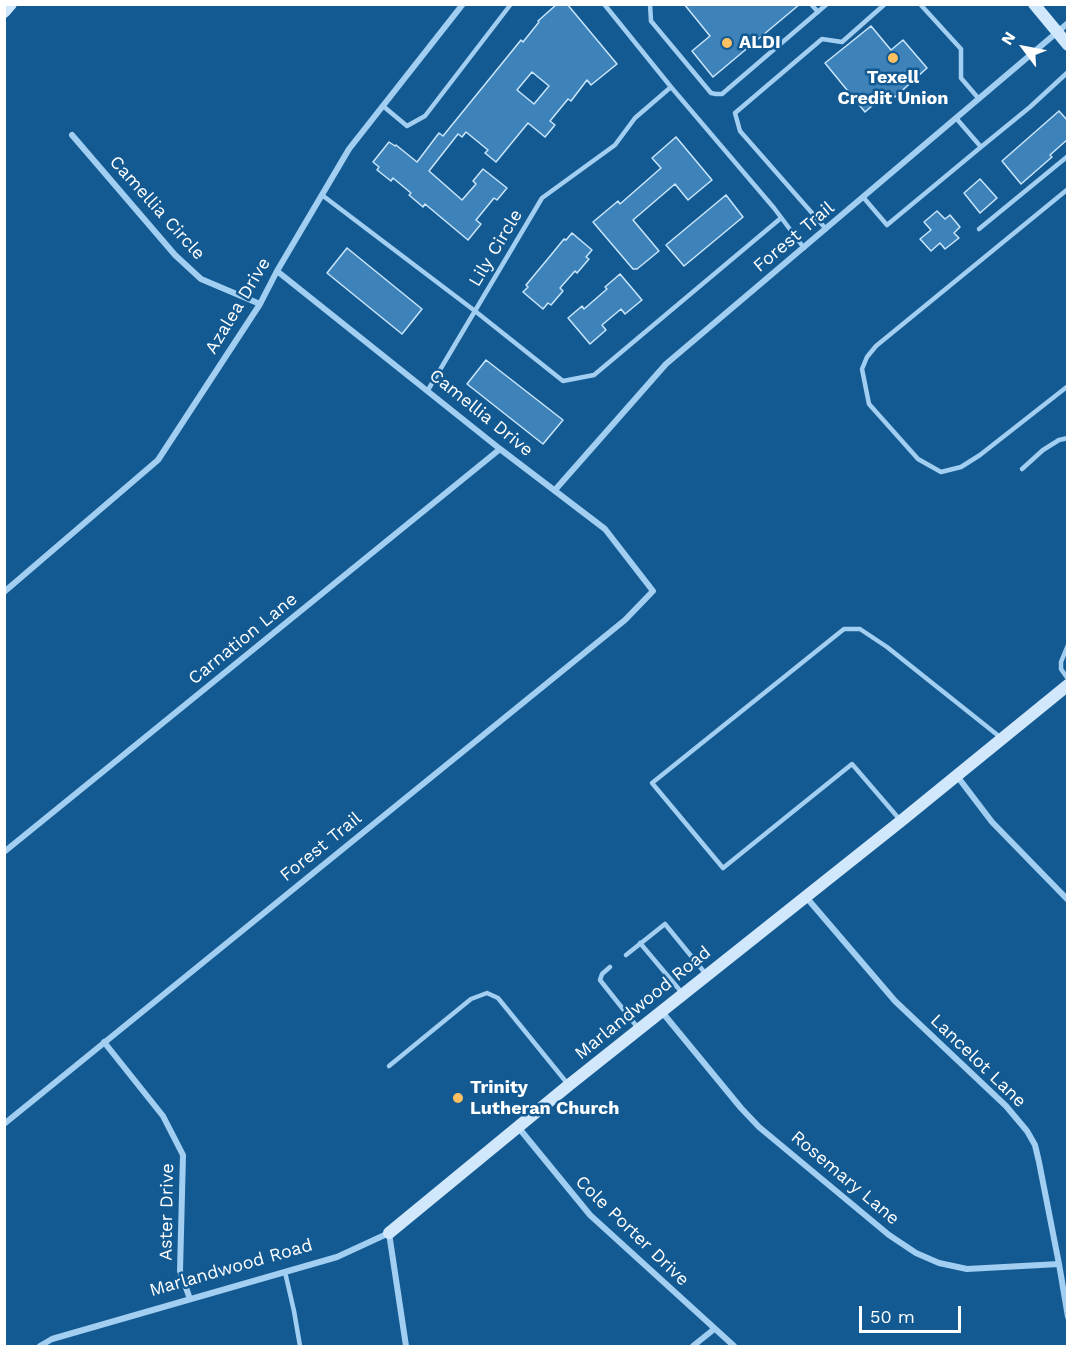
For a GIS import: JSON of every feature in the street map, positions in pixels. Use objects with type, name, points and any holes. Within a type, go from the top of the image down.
[{"type":"street","points":[[4,12],[11,4]]},
{"type":"street","name":"Azalea Drive","points":[[4,592],[158,460],[260,304],[349,149],[463,4]]},
{"type":"street","points":[[1034,4],[1068,45]]},
{"type":"street","name":"Forest Trail","points":[[555,490],[666,364],[1068,23]]},
{"type":"street","name":"Camellia Circle","points":[[72,135],[175,255],[201,279],[260,304]]},
{"type":"street","name":"Camellia Drive","points":[[277,271],[605,529],[653,591]]},
{"type":"street","name":"Carnation Lane","points":[[4,852],[501,449]]},
{"type":"street","name":"Forest Trail","points":[[4,1124],[625,620],[653,591]]},
{"type":"street","name":"Marlandwood Road","points":[[40,1347],[52,1339],[337,1257],[389,1233],[569,1085],[1068,685]]},
{"type":"street","points":[[957,776],[992,822],[1068,900]]},
{"type":"street","name":"Lancelot Lane","points":[[805,896],[895,1001],[1006,1106],[1027,1131],[1035,1145],[1068,1317]]},
{"type":"street","name":"Rosemary Lane","points":[[662,1012],[741,1108],[759,1126],[889,1235],[916,1253],[939,1263],[967,1269],[1059,1264]]},
{"type":"street","name":"Aster Drive","points":[[104,1042],[163,1116],[183,1155],[180,1271],[190,1299]]},
{"type":"street","name":"Cole Porter Drive","points":[[518,1127],[590,1215],[734,1347]]},
{"type":"street","points":[[389,1233],[406,1347]]},
{"type":"street","points":[[693,1347],[713,1330]]},
{"type":"lane","points":[[383,106],[407,126],[425,117],[512,4]]},
{"type":"lane","points":[[604,4],[804,248]]},
{"type":"lane","points":[[650,4],[651,21],[711,93],[716,94],[722,94],[827,4]]},
{"type":"lane","points":[[811,4],[818,12]]},
{"type":"lane","points":[[826,229],[741,131],[735,113],[822,39],[842,42],[885,4]]},
{"type":"lane","points":[[920,4],[961,49],[961,78],[979,99]]},
{"type":"lane","points":[[863,197],[887,225],[1030,107],[1068,72]]},
{"type":"lane","name":"Lily Circle","points":[[428,390],[542,198],[615,145],[635,118],[671,87]]},
{"type":"lane","points":[[956,118],[981,147]]},
{"type":"lane","points":[[979,229],[1068,156]]},
{"type":"lane","points":[[1068,189],[876,346],[867,357],[862,369],[869,404],[918,459],[941,472],[961,467],[980,455],[1068,386]]},
{"type":"lane","points":[[322,195],[563,381],[594,375],[781,218]]},
{"type":"lane","points":[[1022,469],[1043,450],[1059,440],[1068,438]]},
{"type":"lane","points":[[901,821],[852,764],[723,868],[652,783],[844,628],[860,629],[887,647],[1002,739]]},
{"type":"lane","points":[[1068,645],[1063,653],[1061,669],[1068,679]]},
{"type":"lane","points":[[626,955],[665,924],[707,975]]},
{"type":"lane","points":[[640,944],[683,995]]},
{"type":"lane","points":[[610,967],[602,974],[600,980],[639,1029]]},
{"type":"lane","points":[[389,1066],[471,999],[488,993],[498,998],[569,1085]]},
{"type":"lane","points":[[285,1272],[300,1347]]},
{"type":"building","points":[[557,4],[567,4],[617,64],[591,85],[587,80],[571,101],[568,99],[550,121],[555,125],[545,137],[528,123],[496,162],[485,153],[488,150],[466,132],[462,137],[458,134],[429,171],[462,200],[476,184],[473,181],[483,169],[507,188],[497,200],[494,198],[476,220],[481,224],[468,240],[425,204],[423,207],[393,178],[391,181],[377,170],[379,167],[373,162],[389,142],[417,162],[439,133],[443,136],[521,40],[523,42],[538,21]],"holes":[[[532,72],[549,86],[534,104],[517,90]]]},
{"type":"building","name":"ALDI","points":[[684,4],[800,4],[713,77],[692,51],[710,36]]},
{"type":"building","points":[[871,26],[891,50],[903,40],[927,68],[895,97],[889,91],[865,112],[825,63]]},
{"type":"building","points":[[1059,111],[1068,121],[1068,139],[1050,155],[1052,157],[1021,184],[1002,161]]},
{"type":"building","points":[[676,137],[712,180],[688,200],[675,184],[633,220],[659,251],[637,269],[633,269],[593,222],[618,201],[620,204],[661,168],[652,158]]},
{"type":"building","points":[[980,179],[997,198],[980,213],[964,193]]},
{"type":"building","points":[[726,195],[743,217],[684,266],[666,245]]},
{"type":"building","points":[[937,211],[945,219],[950,215],[960,227],[954,233],[959,238],[945,249],[940,243],[931,251],[920,239],[931,230],[924,222]]},
{"type":"building","points":[[572,233],[592,250],[586,257],[589,259],[560,288],[563,291],[551,305],[548,303],[543,309],[523,292],[528,287],[526,285],[564,239],[566,240]]},
{"type":"building","points":[[347,248],[422,309],[402,334],[327,273]]},
{"type":"building","points":[[620,274],[642,300],[625,314],[621,309],[602,325],[606,330],[590,344],[568,318],[582,306],[584,309]]},
{"type":"building","points":[[486,360],[563,420],[543,444],[467,384]]},
{"type":"place","name":"ALDI","points":[[727,43]]},
{"type":"place","name":"Texell Credit Union","points":[[893,58]]},
{"type":"place","name":"Trinity Lutheran Church","points":[[458,1098]]}]
